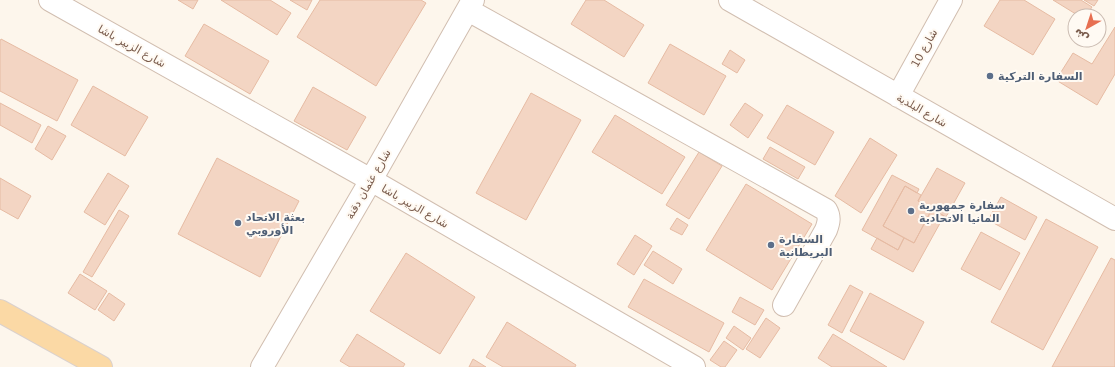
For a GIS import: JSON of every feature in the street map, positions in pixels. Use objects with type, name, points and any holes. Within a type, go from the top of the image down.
[{"type":"main road","points":[[0,311],[101,367]]},
{"type":"street","name":"شارع الزبير باشا","points":[[50,0],[371,180],[694,367]]},
{"type":"street","name":"شارع البلدية","points":[[730,0],[1115,219]]},
{"type":"street","name":"شارع 10","points":[[898,96],[952,0]]},
{"type":"street","name":"شارع عثمان دقنة","points":[[262,367],[371,180],[470,5]]},
{"type":"street","points":[[470,5],[826,210],[829,215],[829,221],[826,230],[784,305]]},
{"type":"building","points":[[178,0],[198,0],[193,9]]},
{"type":"building","points":[[221,0],[270,0],[291,13],[277,35]]},
{"type":"building","points":[[290,0],[312,0],[307,10]]},
{"type":"building","points":[[320,0],[421,0],[426,3],[376,86],[297,37]]},
{"type":"building","points":[[586,0],[604,0],[644,25],[624,57],[571,24]]},
{"type":"building","points":[[1000,0],[1024,0],[1055,19],[1033,55],[984,26]]},
{"type":"building","points":[[1053,0],[1081,0],[1092,7],[1091,8],[1067,9]]},
{"type":"building","points":[[1084,0],[1098,0],[1094,6]]},
{"type":"building","points":[[204,24],[269,61],[250,94],[185,56]]},
{"type":"building","points":[[1115,27],[1115,74],[1097,105],[1056,80],[1073,53],[1092,64],[1102,48],[1107,48],[1107,40]]},
{"type":"building","points":[[1,39],[78,80],[57,121],[0,91]]},
{"type":"building","points":[[670,44],[726,76],[704,115],[648,83]]},
{"type":"building","points":[[730,50],[745,60],[737,73],[722,64]]},
{"type":"building","points":[[93,86],[148,117],[125,156],[71,125]]},
{"type":"building","points":[[313,87],[366,117],[347,150],[294,121]]},
{"type":"building","points":[[531,93],[581,120],[526,220],[476,193]]},
{"type":"building","points":[[0,103],[41,125],[32,143],[0,125]]},
{"type":"building","points":[[745,103],[763,115],[748,138],[730,125]]},
{"type":"building","points":[[787,105],[834,132],[815,165],[767,138]]},
{"type":"building","points":[[615,115],[685,157],[662,194],[592,152]]},
{"type":"building","points":[[48,126],[66,136],[52,160],[35,149]]},
{"type":"building","points":[[870,138],[897,155],[861,213],[835,196]]},
{"type":"building","points":[[770,147],[805,167],[798,179],[763,159]]},
{"type":"building","points":[[699,152],[722,166],[689,219],[666,205]]},
{"type":"building","points":[[217,158],[299,201],[260,277],[178,234]]},
{"type":"building","points":[[937,168],[965,183],[946,217],[918,201]]},
{"type":"building","points":[[108,173],[129,186],[105,225],[84,212]]},
{"type":"building","points":[[892,175],[919,189],[917,193],[905,186],[883,226],[904,238],[898,250],[862,230]]},
{"type":"building","points":[[0,178],[31,196],[18,219],[0,209]]},
{"type":"building","points":[[746,184],[812,224],[772,290],[706,250]]},
{"type":"building","points":[[905,186],[921,195],[918,201],[932,209],[914,243],[883,226]]},
{"type":"building","points":[[1001,197],[1037,217],[1025,240],[988,220]]},
{"type":"building","points":[[932,209],[944,216],[913,272],[871,249],[877,238],[898,250],[904,238],[914,243]]},
{"type":"building","points":[[119,210],[129,216],[92,277],[83,272]]},
{"type":"building","points":[[677,218],[688,225],[682,235],[670,229]]},
{"type":"building","points":[[1046,219],[1098,247],[1043,350],[991,322]]},
{"type":"building","points":[[981,232],[1020,253],[1000,290],[961,269]]},
{"type":"building","points":[[635,235],[652,246],[634,275],[617,264]]},
{"type":"building","points":[[653,251],[682,269],[673,284],[644,265]]},
{"type":"building","points":[[406,253],[475,297],[440,354],[370,311]]},
{"type":"building","points":[[1111,258],[1115,260],[1115,367],[1052,367]]},
{"type":"building","points":[[80,274],[107,291],[95,310],[68,293]]},
{"type":"building","points":[[644,279],[724,323],[709,352],[628,307]]},
{"type":"building","points":[[850,285],[863,292],[842,333],[828,325]]},
{"type":"building","points":[[109,293],[125,304],[114,321],[98,310]]},
{"type":"building","points":[[870,293],[924,322],[904,360],[850,331]]},
{"type":"building","points":[[740,297],[764,310],[755,325],[732,312]]},
{"type":"building","points":[[766,318],[780,328],[760,358],[746,349]]},
{"type":"building","points":[[507,322],[576,365],[575,367],[503,367],[486,357]]},
{"type":"building","points":[[734,326],[751,338],[743,350],[726,338]]},
{"type":"building","points":[[357,334],[405,364],[403,367],[350,367],[340,361]]},
{"type":"building","points":[[833,334],[887,367],[832,367],[818,358]]},
{"type":"building","points":[[724,341],[737,350],[725,367],[721,367],[710,360]]},
{"type":"building","points":[[473,359],[486,367],[469,367]]},
{"type":"place","name":"السفارة التركية","points":[[990,76]]},
{"type":"place","name":"سفارة جمهورية المانيا الاتحادية","points":[[911,211]]},
{"type":"place","name":"بعثة الاتحاد الأوروبي","points":[[238,223]]},
{"type":"place","name":"السفارة البريطانية","points":[[771,245]]}]
